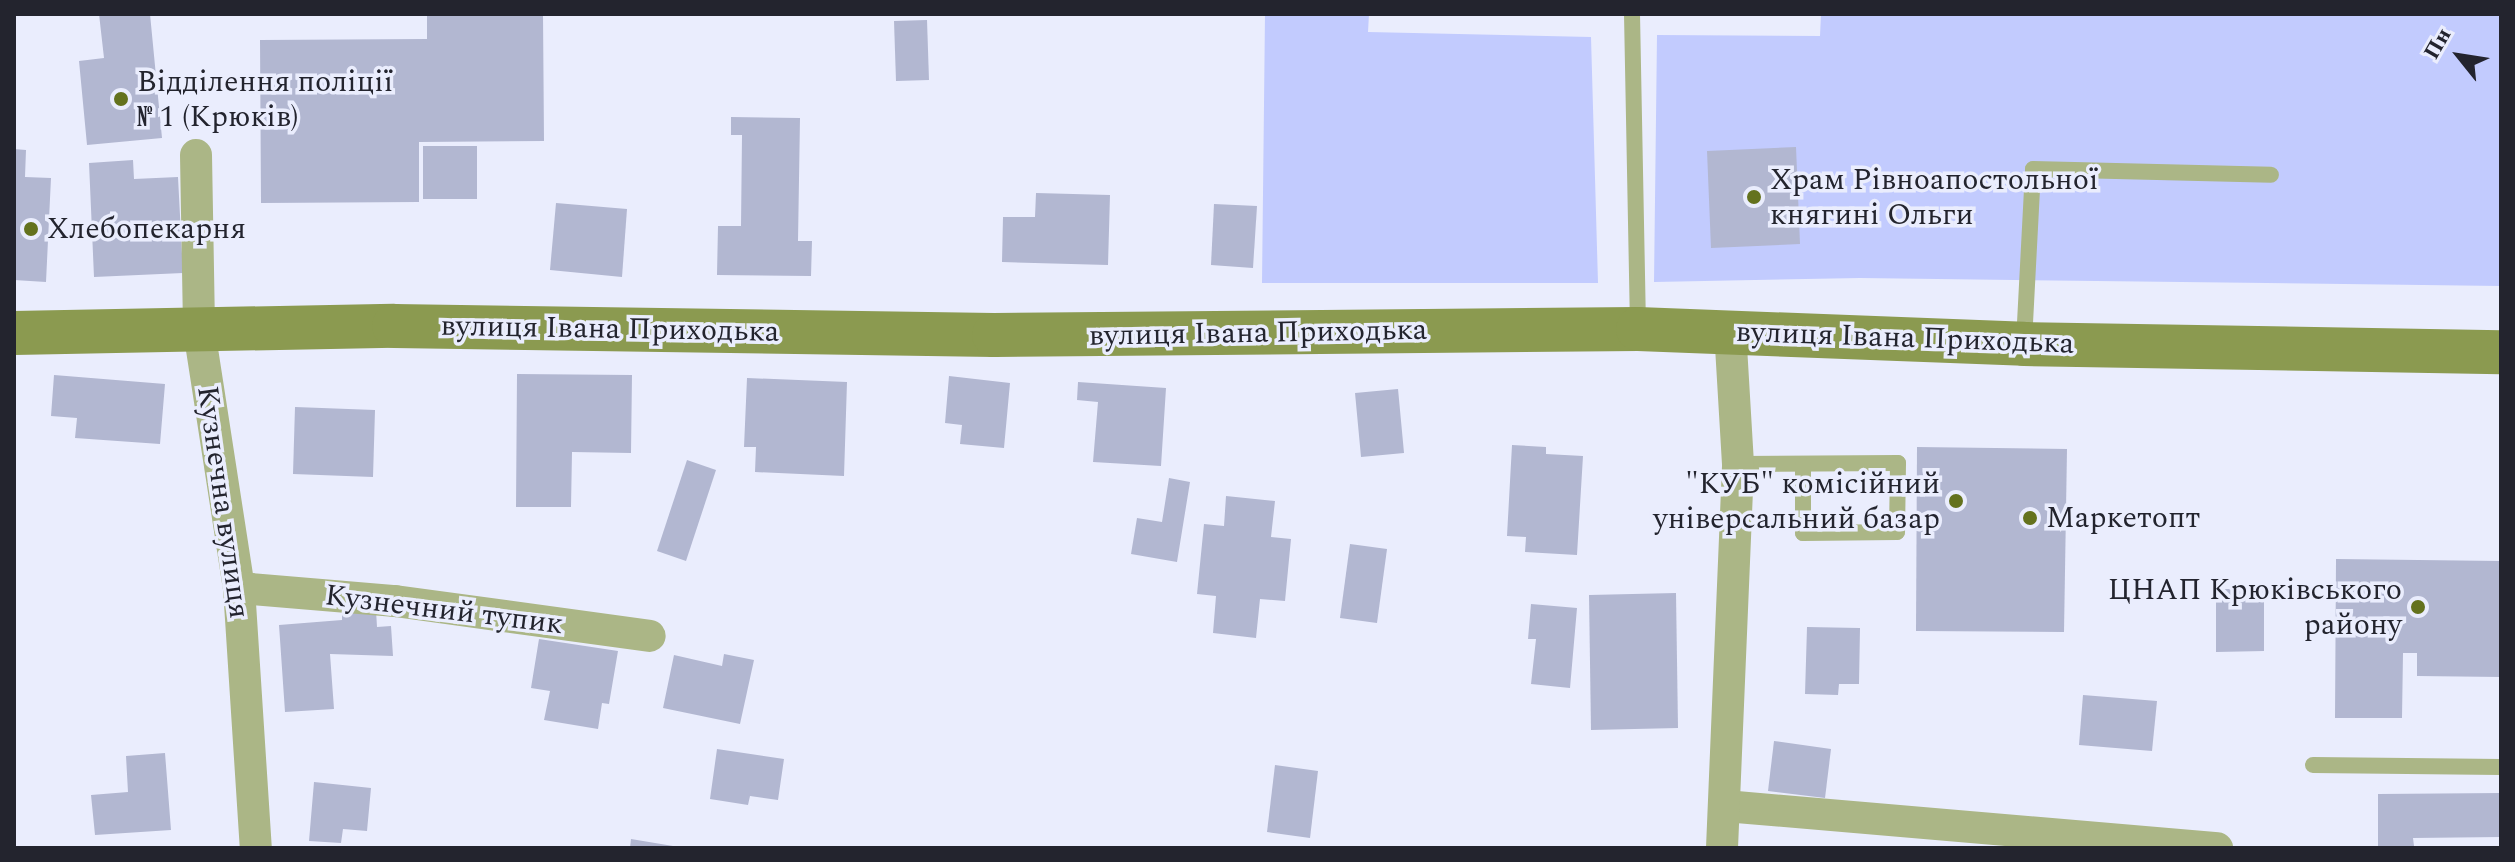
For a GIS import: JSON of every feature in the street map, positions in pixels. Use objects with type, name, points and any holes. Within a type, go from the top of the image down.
[{"type":"main road","name":"вулиця Івана Приходька","points":[[14,333],[394,326],[994,335],[1638,329],[2024,344],[2501,352]]},
{"type":"street","name":"Кузнечна вулиця","points":[[196,155],[199,330],[239,588],[256,848]]},
{"type":"street","points":[[1722,848],[1738,464],[1730,331]]},
{"type":"street","name":"Кузнечний тупик","points":[[239,588],[395,601],[650,636]]},
{"type":"street","points":[[1725,806],[2217,848]]},
{"type":"lane","points":[[1632,14],[1638,329]]},
{"type":"lane","points":[[2024,344],[2033,169],[2271,175]]},
{"type":"lane","points":[[1738,464],[1898,463],[1897,532],[1803,533],[1803,465]]},
{"type":"lane","points":[[2313,765],[2501,767]]},
{"type":"shaded area","points":[[1265,14],[1369,14],[1368,32],[1591,37],[1598,283],[1262,283]]},
{"type":"shaded area","points":[[1821,14],[2501,14],[2501,286],[1860,278],[1654,282],[1657,35],[1820,36]]},
{"type":"building","name":"Відділення поліції № 1 (Крюків)","points":[[99,14],[150,14],[162,138],[87,145],[79,61],[104,58]]},
{"type":"building","points":[[427,14],[543,14],[544,141],[419,142],[419,202],[261,203],[260,40],[427,39]]},
{"type":"building","points":[[927,20],[929,80],[896,81],[894,21]]},
{"type":"building","points":[[731,117],[800,118],[798,241],[812,241],[811,276],[717,275],[718,226],[741,226],[742,135],[731,135]]},
{"type":"building","points":[[423,146],[477,146],[477,199],[423,199]]},
{"type":"building","name":"Храм Рівноапостольної княгині Ольги","points":[[1796,147],[1800,244],[1711,248],[1707,151]]},
{"type":"building","name":"Хлебопекарня","points":[[14,149],[26,150],[25,177],[51,178],[46,282],[14,280]]},
{"type":"building","points":[[133,160],[134,179],[178,177],[183,273],[94,277],[89,163]]},
{"type":"building","points":[[1036,193],[1110,195],[1108,265],[1002,262],[1003,217],[1035,217]]},
{"type":"building","points":[[556,203],[627,209],[622,277],[550,270]]},
{"type":"building","points":[[1214,204],[1257,206],[1253,268],[1211,265]]},
{"type":"building","points":[[517,374],[632,375],[631,453],[572,452],[571,507],[516,507]]},
{"type":"building","points":[[54,375],[165,384],[160,444],[75,438],[77,418],[51,416]]},
{"type":"building","points":[[949,376],[1010,383],[1004,448],[960,444],[962,425],[945,423]]},
{"type":"building","points":[[747,378],[847,382],[844,476],[755,472],[756,447],[744,447]]},
{"type":"building","points":[[1078,382],[1166,388],[1161,466],[1093,462],[1098,402],[1077,400]]},
{"type":"building","points":[[1398,389],[1404,453],[1361,457],[1355,393]]},
{"type":"building","points":[[295,407],[375,410],[373,477],[293,474]]},
{"type":"building","points":[[1512,445],[1546,447],[1546,454],[1583,456],[1577,555],[1525,552],[1526,537],[1507,536]]},
{"type":"building","name":"Маркетопт","points":[[1917,447],[2067,449],[2064,632],[1916,631]]},
{"type":"building","points":[[687,460],[716,470],[686,561],[657,551]]},
{"type":"building","points":[[1169,478],[1190,482],[1177,562],[1131,554],[1137,518],[1162,522]]},
{"type":"building","points":[[1226,496],[1275,501],[1271,537],[1291,539],[1285,601],[1260,599],[1256,638],[1213,633],[1216,596],[1197,594],[1204,524],[1224,526]]},
{"type":"building","points":[[1350,544],[1387,549],[1377,623],[1340,618]]},
{"type":"building","name":"ЦНАП Крюківського району","points":[[2336,559],[2501,561],[2501,677],[2417,676],[2417,653],[2403,653],[2402,718],[2335,718]]},
{"type":"building","points":[[2216,589],[2264,589],[2264,651],[2216,652]]},
{"type":"building","points":[[1676,593],[1678,728],[1591,730],[1589,595]]},
{"type":"building","points":[[1531,604],[1577,608],[1570,688],[1531,684],[1536,639],[1528,639]]},
{"type":"building","points":[[376,610],[377,627],[391,626],[393,656],[330,654],[334,709],[285,712],[279,625],[342,620],[342,613]]},
{"type":"building","points":[[1807,627],[1860,628],[1859,684],[1839,684],[1838,695],[1805,694]]},
{"type":"building","points":[[539,639],[618,651],[609,704],[602,703],[598,729],[544,720],[550,691],[531,688]]},
{"type":"building","points":[[724,654],[754,660],[740,724],[663,708],[674,655],[722,666]]},
{"type":"building","points":[[2083,695],[2157,701],[2152,751],[2079,745]]},
{"type":"building","points":[[1774,741],[1831,749],[1825,798],[1768,791]]},
{"type":"building","points":[[717,749],[784,759],[778,800],[750,796],[748,805],[710,799]]},
{"type":"building","points":[[165,753],[171,830],[95,835],[91,795],[128,792],[126,756]]},
{"type":"building","points":[[1275,765],[1318,771],[1310,838],[1267,832]]},
{"type":"building","points":[[314,782],[371,788],[367,831],[343,829],[341,843],[309,841]]},
{"type":"building","points":[[2501,793],[2501,837],[2413,838],[2414,846],[2378,847],[2378,794]]},
{"type":"building","points":[[631,839],[673,846],[673,848],[630,848]]},
{"type":"place","name":"Відділення поліції № 1 (Крюків)","points":[[121,99]]},
{"type":"place","name":"Храм Рівноапостольної княгині Ольги","points":[[1754,197]]},
{"type":"place","name":"Хлебопекарня","points":[[31,229]]},
{"type":"place","name":"\"КУБ\" комісійний універсальний базар","points":[[1956,501]]},
{"type":"place","name":"Маркетопт","points":[[2030,518]]},
{"type":"place","name":"ЦНАП Крюківського району","points":[[2418,607]]}]
